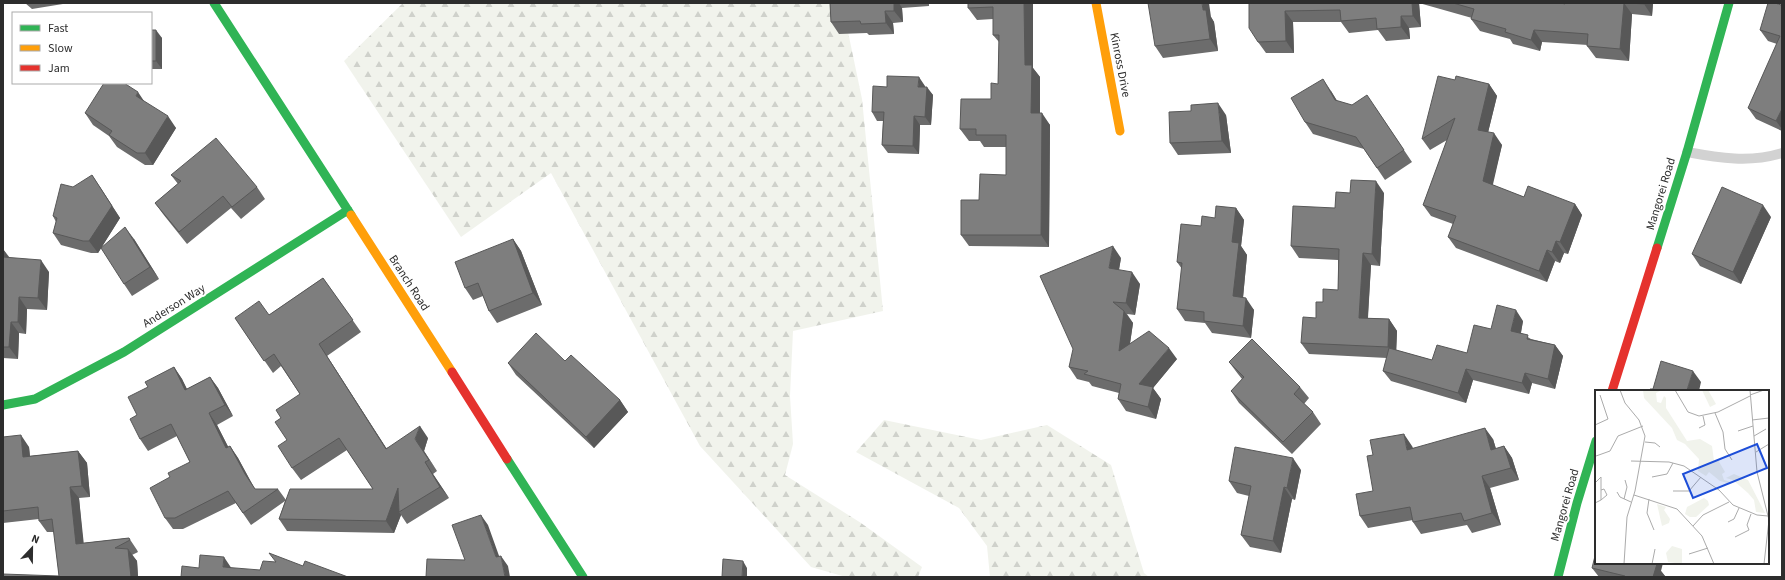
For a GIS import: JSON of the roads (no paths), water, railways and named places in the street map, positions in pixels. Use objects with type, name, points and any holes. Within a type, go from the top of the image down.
[{"type":"street","name":"Branch Road","points":[[214,3],[583,577]]},
{"type":"street","name":"Kinross Drive","points":[[1096,3],[1120,131]]},
{"type":"street","name":"Mangorei Road","points":[[1612,390],[1687,152],[1729,3]]},
{"type":"street","name":"Anderson Way","points":[[3,405],[35,399],[124,352],[348,210]]},
{"type":"street","name":"Mangorei Road","points":[[1558,577],[1577,503],[1595,444]]},
{"type":"lane","points":[[1687,152],[1718,158],[1746,160],[1782,153]]}]
